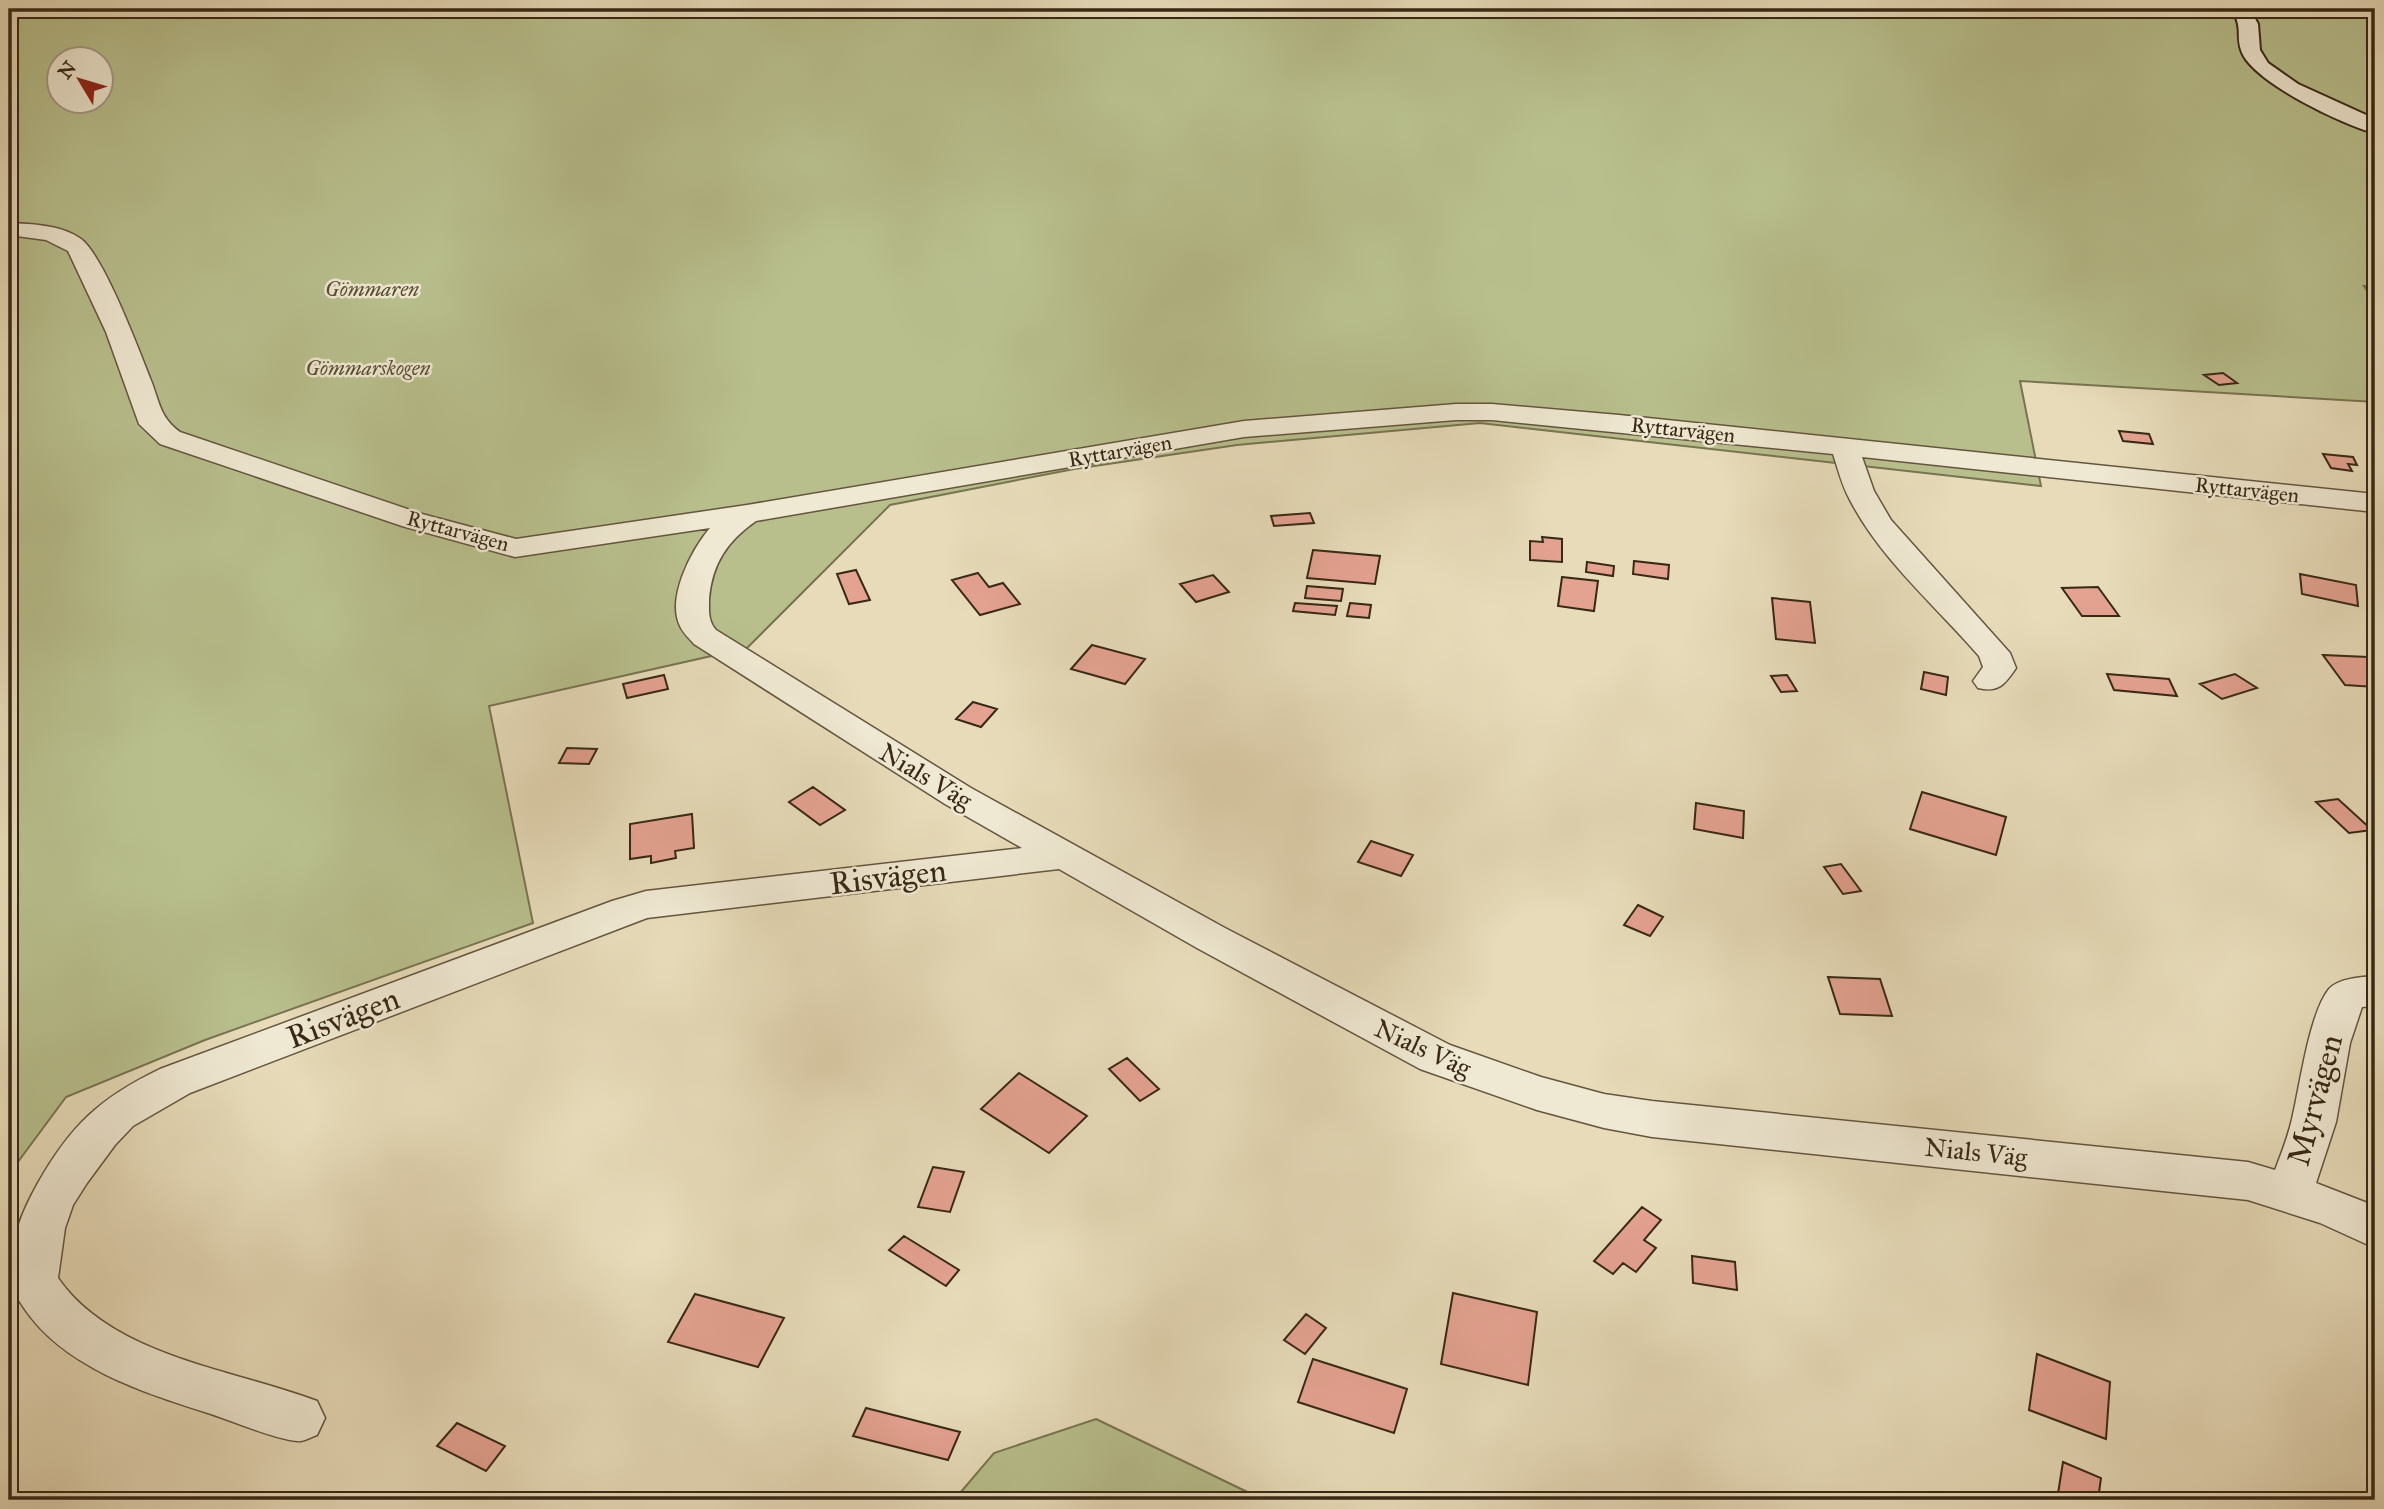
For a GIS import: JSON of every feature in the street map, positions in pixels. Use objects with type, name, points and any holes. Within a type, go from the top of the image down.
[{"type":"street","points":[[2241,9],[2249,23],[2250,50],[2261,68],[2291,89],[2375,127]]},
{"type":"street","name":"Ryttarvägen","points":[[9,229],[40,232],[60,238],[79,249],[122,340],[152,424],[170,438],[412,520],[514,548],[747,514],[1244,429],[1444,413],[1530,414],[2375,502]]},
{"type":"street","points":[[1845,448],[1864,502],[1889,538],[1994,653],[2000,668],[1990,681]]},
{"type":"street","name":"Nials Väg","points":[[747,514],[719,536],[701,562],[694,578],[694,624],[705,637],[958,796],[1435,1058],[1537,1093],[1604,1111],[1652,1119],[2248,1181],[2334,1208],[2375,1228]]},
{"type":"street","name":"Risvägen","points":[[299,1418],[209,1390],[117,1354],[62,1320],[34,1282],[36,1245],[47,1209],[63,1181],[110,1120],[142,1098],[175,1081],[636,908],[1065,856]]},
{"type":"street","name":"Myrvägen","points":[[2290,1193],[2314,1122],[2329,1043],[2345,998],[2355,993],[2375,991]]},
{"type":"green space","name":"Gömmarskogen","points":[[9,9],[2375,9],[2375,287],[2364,286],[2375,303],[2375,402],[2020,381],[2041,486],[1480,423],[1237,445],[1074,469],[890,505],[747,648],[489,706],[533,923],[205,1040],[66,1097],[9,1174]]},
{"type":"green space","points":[[1096,1419],[1264,1500],[954,1500],[994,1453]]},
{"type":"building","points":[[2223,373],[2237,383],[2219,385],[2204,375]]},
{"type":"building","points":[[2119,431],[2149,434],[2153,444],[2123,441]]},
{"type":"building","points":[[2323,454],[2353,457],[2357,465],[2348,464],[2352,471],[2331,468]]},
{"type":"building","points":[[1310,513],[1314,523],[1274,526],[1271,516]]},
{"type":"building","points":[[1542,537],[1562,539],[1562,562],[1530,560],[1530,541],[1543,542]]},
{"type":"building","points":[[1313,550],[1380,556],[1375,584],[1307,578]]},
{"type":"building","points":[[1634,561],[1669,565],[1668,579],[1633,574]]},
{"type":"building","points":[[1587,562],[1614,566],[1613,576],[1586,572]]},
{"type":"building","points":[[856,570],[870,600],[849,604],[837,574]]},
{"type":"building","points":[[978,573],[989,587],[1003,583],[1020,604],[980,615],[952,580]]},
{"type":"building","points":[[2300,574],[2356,585],[2358,606],[2302,594]]},
{"type":"building","points":[[1213,575],[1229,592],[1196,602],[1180,584]]},
{"type":"building","points":[[1562,577],[1598,581],[1594,611],[1558,606]]},
{"type":"building","points":[[1307,586],[1343,589],[1341,601],[1305,598]]},
{"type":"building","points":[[2098,587],[2119,616],[2082,616],[2062,588]]},
{"type":"building","points":[[1772,598],[1810,602],[1815,643],[1776,639]]},
{"type":"building","points":[[1295,603],[1337,606],[1335,615],[1293,611]]},
{"type":"building","points":[[1350,603],[1371,605],[1369,618],[1347,616]]},
{"type":"building","points":[[1092,645],[1145,659],[1125,684],[1071,669]]},
{"type":"building","points":[[2323,655],[2368,657],[2375,666],[2375,687],[2345,685]]},
{"type":"building","points":[[1924,672],[1948,677],[1946,695],[1921,689]]},
{"type":"building","points":[[2107,674],[2169,679],[2177,696],[2114,690]]},
{"type":"building","points":[[2235,674],[2257,688],[2222,699],[2200,684]]},
{"type":"building","points":[[664,675],[668,689],[627,698],[623,684]]},
{"type":"building","points":[[1787,675],[1797,691],[1781,692],[1771,676]]},
{"type":"building","points":[[973,702],[997,709],[981,727],[956,719]]},
{"type":"building","points":[[567,748],[597,749],[589,764],[559,763]]},
{"type":"building","points":[[813,787],[845,810],[820,825],[789,802]]},
{"type":"building","points":[[1922,792],[2006,817],[1996,855],[1910,829]]},
{"type":"building","points":[[2338,799],[2372,830],[2349,833],[2316,802]]},
{"type":"building","points":[[1696,803],[1744,811],[1743,838],[1694,829]]},
{"type":"building","points":[[692,814],[694,848],[675,851],[676,858],[651,863],[651,856],[630,859],[630,824]]},
{"type":"building","points":[[1371,841],[1413,855],[1401,876],[1358,862]]},
{"type":"building","points":[[1841,864],[1861,891],[1843,894],[1824,867]]},
{"type":"building","points":[[1638,905],[1663,917],[1650,936],[1624,925]]},
{"type":"building","points":[[1828,977],[1880,979],[1892,1016],[1840,1014]]},
{"type":"building","points":[[1127,1058],[1159,1089],[1140,1101],[1109,1069]]},
{"type":"building","points":[[1019,1073],[1087,1116],[1049,1153],[981,1109]]},
{"type":"building","points":[[933,1167],[964,1172],[950,1212],[918,1207]]},
{"type":"building","points":[[1642,1207],[1661,1220],[1644,1240],[1656,1248],[1636,1272],[1623,1263],[1613,1274],[1594,1261]]},
{"type":"building","points":[[904,1236],[959,1270],[946,1286],[889,1250]]},
{"type":"building","points":[[1692,1256],[1735,1262],[1737,1290],[1693,1283]]},
{"type":"building","points":[[1453,1293],[1537,1312],[1528,1385],[1441,1364]]},
{"type":"building","points":[[695,1294],[784,1318],[758,1367],[668,1342]]},
{"type":"building","points":[[1306,1314],[1326,1328],[1305,1354],[1284,1340]]},
{"type":"building","points":[[2037,1354],[2110,1382],[2106,1439],[2029,1410]]},
{"type":"building","points":[[1313,1359],[1407,1389],[1394,1433],[1298,1402]]},
{"type":"building","points":[[866,1408],[960,1432],[948,1460],[853,1436]]},
{"type":"building","points":[[457,1423],[505,1446],[486,1471],[437,1446]]},
{"type":"building","points":[[2063,1462],[2101,1478],[2098,1500],[2057,1500]]},
{"type":"park label","name":"Gömmaren","points":[[372,289]]}]
